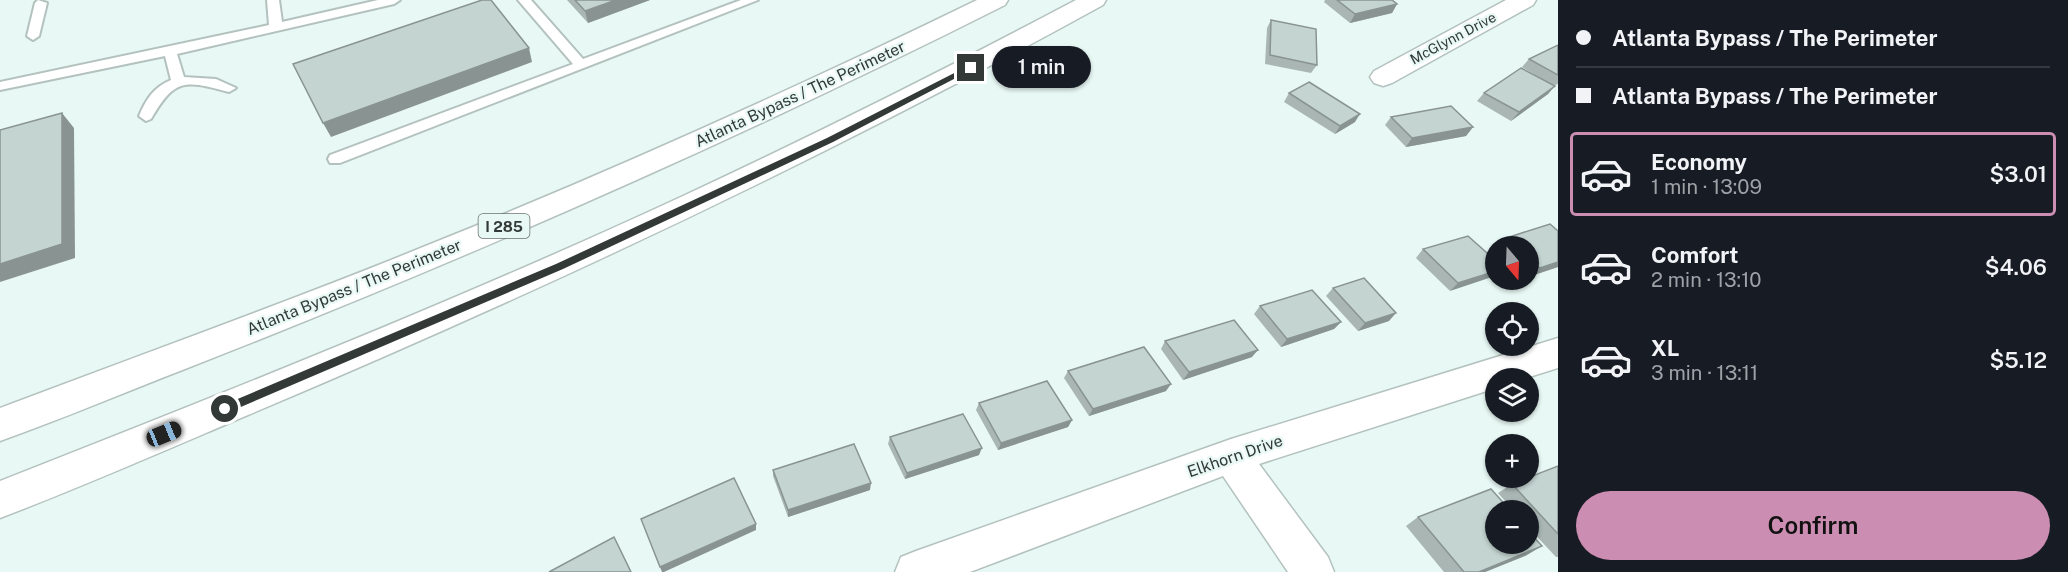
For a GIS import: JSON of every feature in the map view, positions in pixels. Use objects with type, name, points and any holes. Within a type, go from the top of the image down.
[{"type":"main road","name":"Atlanta Bypass / The Perimeter","points":[[0,425],[357,287],[554,205],[724,131],[996,0]]},
{"type":"main road","points":[[0,500],[246,401],[559,267],[830,140],[991,57],[1094,0]]},
{"type":"main road","name":"McGlynn Drive","points":[[1383,77],[1524,0]]},
{"type":"main road","name":"Elkhorn Drive","points":[[916,572],[1231,456],[1558,353]]},
{"type":"main road","points":[[1231,456],[1313,572]]},
{"type":"lane","points":[[273,0],[276,28]]},
{"type":"lane","points":[[0,86],[276,28],[394,0]]},
{"type":"lane","points":[[524,0],[581,65]]},
{"type":"lane","points":[[335,159],[752,0]]},
{"type":"lane","points":[[33,36],[41,3]]},
{"type":"lane","points":[[170,51],[178,80]]},
{"type":"lane","points":[[146,116],[151,101],[178,80],[211,81],[230,88]]},
{"type":"building","points":[[482,0],[491,0],[529,48],[323,123],[293,64]]},
{"type":"building","points":[[575,0],[616,0],[585,11]]},
{"type":"building","points":[[1337,0],[1392,0],[1397,4],[1355,14]]},
{"type":"building","points":[[1271,20],[1316,29],[1317,65],[1270,55]]},
{"type":"building","points":[[1558,45],[1558,75],[1529,59]]},
{"type":"building","points":[[1521,68],[1555,86],[1519,112],[1484,93]]},
{"type":"building","points":[[1309,82],[1360,114],[1340,126],[1289,93]]},
{"type":"building","points":[[1451,106],[1473,127],[1412,138],[1391,117]]},
{"type":"building","points":[[62,113],[62,244],[0,264],[0,130]]},
{"type":"building","points":[[1550,224],[1558,231],[1558,262],[1540,268],[1539,236],[1512,236]]},
{"type":"building","points":[[1468,236],[1485,251],[1485,274],[1458,283],[1423,249]]},
{"type":"building","points":[[1364,278],[1396,313],[1365,323],[1333,288]]},
{"type":"building","points":[[1312,290],[1341,322],[1287,339],[1260,306]]},
{"type":"building","points":[[1234,320],[1258,350],[1189,372],[1165,341]]},
{"type":"building","points":[[1144,347],[1171,384],[1093,409],[1068,371]]},
{"type":"building","points":[[1047,381],[1072,420],[1001,443],[979,403]]},
{"type":"building","points":[[963,414],[982,448],[907,473],[890,437]]},
{"type":"building","points":[[854,444],[871,483],[788,510],[773,470]]},
{"type":"building","points":[[1558,466],[1558,534],[1539,513],[1539,500],[1527,500],[1516,488],[1539,488],[1539,473]]},
{"type":"building","points":[[734,478],[756,524],[660,567],[641,519]]},
{"type":"building","points":[[1491,489],[1501,500],[1485,500],[1485,554],[1523,554],[1479,572],[1464,572],[1418,517]]},
{"type":"building","points":[[614,537],[631,572],[549,572]]},
{"type":"route","points":[[225,409],[559,267],[830,140],[971,68]]}]
